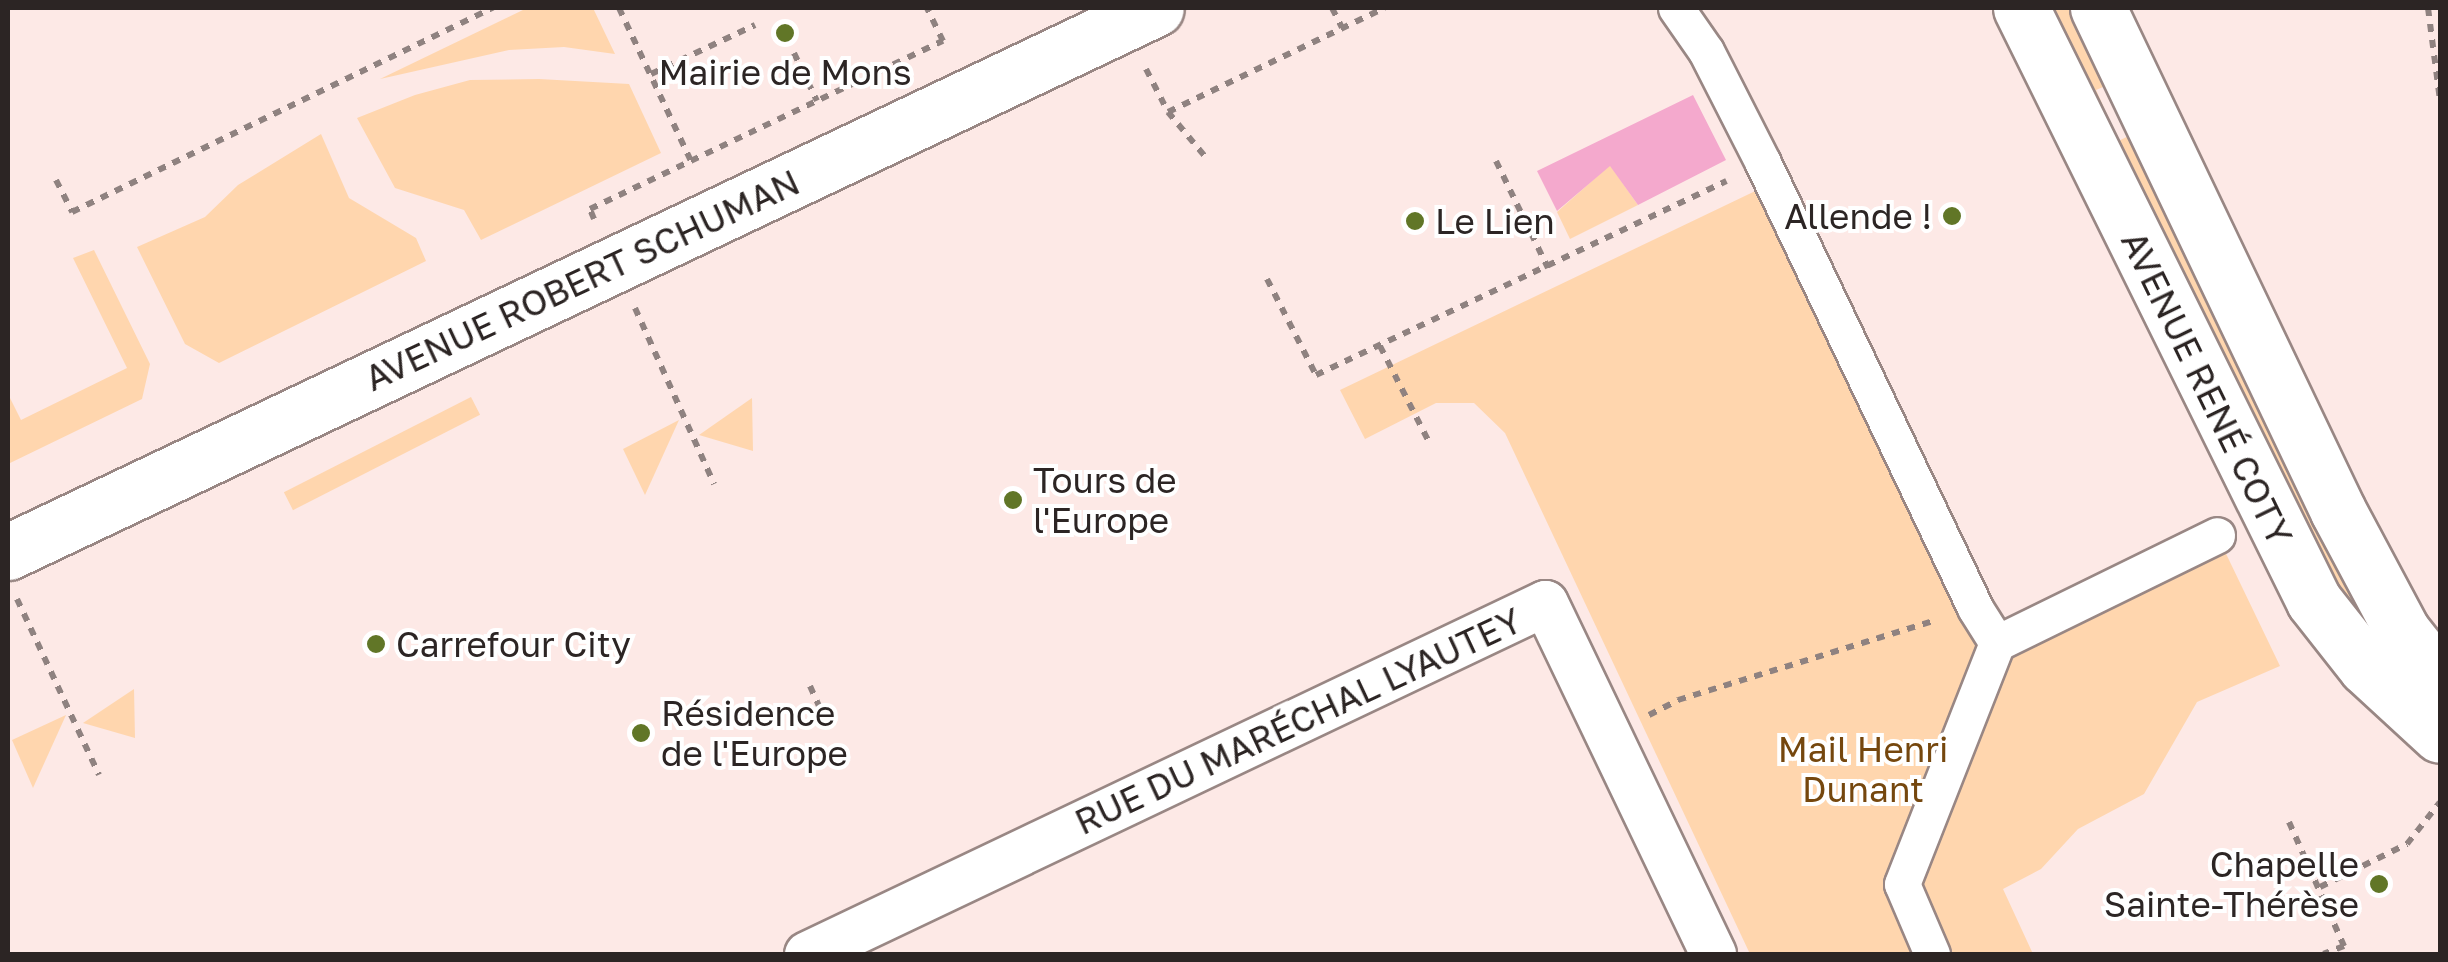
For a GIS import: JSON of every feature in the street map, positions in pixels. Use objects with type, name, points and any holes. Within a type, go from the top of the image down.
[{"type":"street","name":"AVENUE ROBERT SCHUMAN","points":[[11,574],[615,264],[1156,8]]},
{"type":"street","points":[[1676,8],[1706,51],[1763,163],[1975,608],[1997,643]]},
{"type":"street","name":"AVENUE RENÉ COTY","points":[[2022,8],[2314,601],[2366,667],[2440,736]]},
{"type":"street","name":"AVENUE RENÉ COTY","points":[[2098,8],[2338,511],[2402,632],[2440,680]]},
{"type":"street","points":[[1932,954],[1902,884],[1997,643],[2217,535]]},
{"type":"street","name":"RUE DU MARÉCHAL LYAUTEY","points":[[807,954],[1546,603],[1713,954]]},
{"type":"path","points":[[56,180],[72,212],[493,8]]},
{"type":"path","points":[[618,8],[692,160]]},
{"type":"path","points":[[714,484],[590,209],[944,41],[927,8]]},
{"type":"path","points":[[1332,8],[1342,28]]},
{"type":"path","points":[[1168,112],[1384,8]]},
{"type":"path","points":[[2428,8],[2440,100]]},
{"type":"path","points":[[650,74],[755,25]]},
{"type":"path","points":[[794,53],[817,101]]},
{"type":"path","points":[[1152,83],[1168,112],[1208,160]]},
{"type":"path","points":[[1496,161],[1548,268]]},
{"type":"path","points":[[1267,279],[1316,375],[1763,163]]},
{"type":"path","points":[[1380,346],[1428,442]]},
{"type":"path","points":[[11,574],[100,775]]},
{"type":"path","points":[[1612,744],[1633,724],[1678,700],[1975,608]]},
{"type":"path","points":[[810,686],[828,726]]},
{"type":"path","points":[[2320,887],[2407,844],[2440,802]]},
{"type":"path","points":[[2289,822],[2344,946],[2323,954]]},
{"type":"green space","points":[[527,8],[593,8],[615,54],[564,47],[509,50],[380,79]]},
{"type":"green space","points":[[2041,8],[2082,8],[2117,81],[2096,90],[2109,119],[2097,124]]},
{"type":"green space","points":[[470,80],[629,84],[661,153],[481,240],[464,210],[395,188],[357,118],[415,95]]},
{"type":"green space","points":[[2141,130],[2382,623],[2353,637],[2112,144]]},
{"type":"green space","points":[[321,134],[349,198],[416,238],[426,261],[219,363],[185,344],[137,247],[205,217],[238,185]]},
{"type":"green space","points":[[1610,165],[1638,205],[1570,239],[1557,212]]},
{"type":"green space","name":"Mail Henri Dunant","points":[[1772,183],[1997,642],[2217,535],[2280,666],[2197,702],[2144,794],[2078,829],[2041,869],[2003,889],[2033,954],[1750,954],[1505,433],[1474,403],[1436,403],[1365,439],[1340,390]]},
{"type":"green space","points":[[94,250],[150,364],[142,399],[8,464],[8,394],[21,420],[127,368],[73,258]]},
{"type":"green space","points":[[471,397],[480,415],[293,510],[284,492]]},
{"type":"green space","points":[[752,398],[753,451],[699,435]]},
{"type":"green space","points":[[679,420],[645,495],[623,449]]},
{"type":"green space","points":[[134,689],[135,738],[83,723]]},
{"type":"green space","points":[[66,715],[33,788],[12,740]]},
{"type":"shaded area","points":[[1693,95],[1726,160],[1638,205],[1610,166],[1557,211],[1537,171]]},
{"type":"place","name":"Mairie de Mons","points":[[785,33]]},
{"type":"place","name":"Allende !","points":[[1952,216]]},
{"type":"place","name":"Le Lien","points":[[1415,221]]},
{"type":"place","name":"Tours de l'Europe","points":[[1013,500]]},
{"type":"place","name":"Carrefour City","points":[[376,644]]},
{"type":"place","name":"Résidence de l'Europe","points":[[641,733]]},
{"type":"place","name":"Chapelle Sainte-Thérèse","points":[[2379,884]]}]
